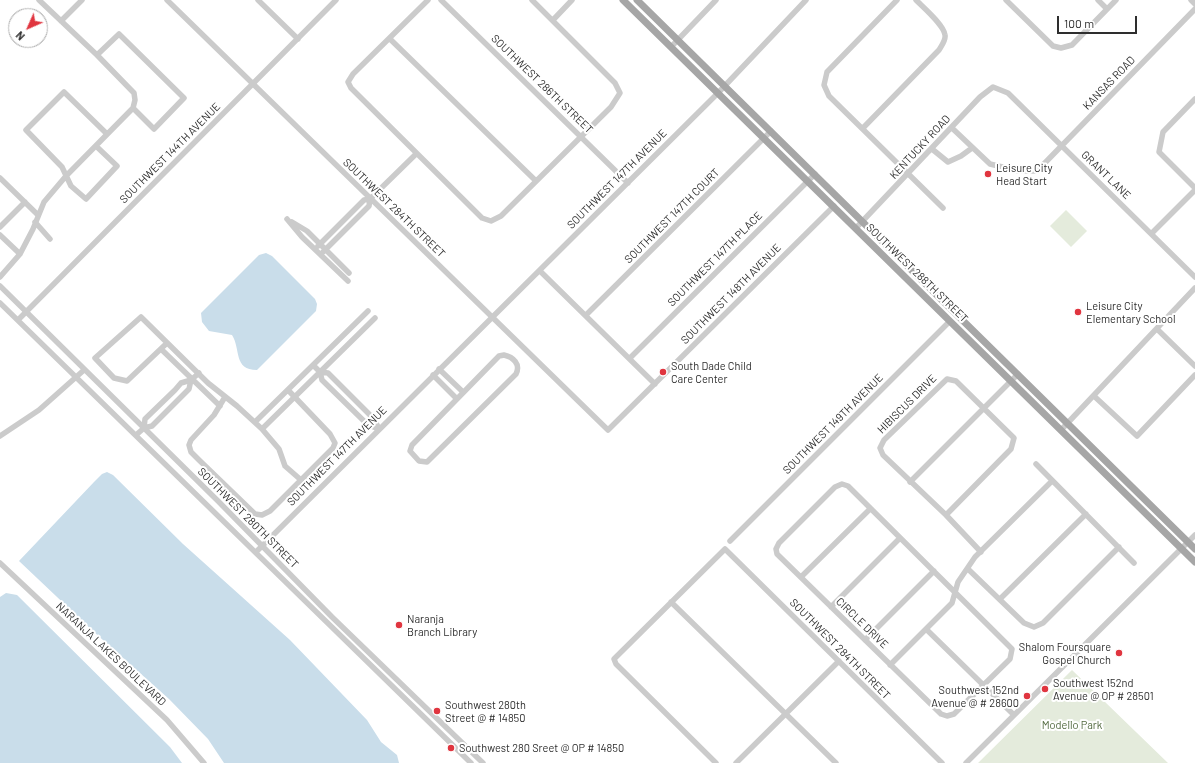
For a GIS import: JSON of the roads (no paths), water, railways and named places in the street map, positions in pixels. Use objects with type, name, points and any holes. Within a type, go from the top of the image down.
[{"type":"main road","name":"SOUTHWEST 288TH STREET","points":[[623,0],[1195,562]]},
{"type":"main road","name":"SOUTHWEST 288TH STREET","points":[[637,0],[1195,549]]},
{"type":"street","points":[[0,277],[20,254],[44,202],[66,176],[133,108],[135,100],[134,93],[97,55],[39,0]]},
{"type":"street","points":[[61,21],[82,0]]},
{"type":"street","name":"SOUTHWEST 284TH STREET","points":[[167,0],[608,430]]},
{"type":"street","points":[[258,0],[298,39]]},
{"type":"street","name":"SOUTHWEST 144TH AVENUE","points":[[18,320],[336,0]]},
{"type":"street","points":[[428,0],[353,74],[348,82],[351,88],[416,154],[482,218],[491,221],[501,216],[611,107],[620,93],[615,83],[532,0]]},
{"type":"street","name":"SOUTHWEST 286TH STREET","points":[[442,0],[628,183]]},
{"type":"street","points":[[553,20],[572,0]]},
{"type":"street","points":[[671,47],[716,0]]},
{"type":"street","name":"SOUTHWEST 147TH AVENUE","points":[[256,552],[725,86],[806,0]]},
{"type":"street","points":[[897,0],[827,72],[824,85],[829,96],[943,208]]},
{"type":"street","points":[[863,128],[939,50],[944,41],[945,34],[942,26],[916,0]]},
{"type":"street","points":[[1006,0],[1053,46],[1061,48],[1072,44],[1116,0]]},
{"type":"street","points":[[1098,0],[1107,9]]},
{"type":"street","points":[[1191,0],[1195,4]]},
{"type":"street","name":"KANSAS ROAD","points":[[972,148],[990,164],[1019,171],[1037,171],[1195,9]]},
{"type":"street","points":[[97,55],[119,34],[184,98],[154,128],[133,108]]},
{"type":"street","points":[[390,38],[536,181]]},
{"type":"street","name":"KENTUCKY ROAD","points":[[856,228],[952,128],[980,96],[993,87],[1002,90]]},
{"type":"street","name":"GRANT LANE","points":[[1002,90],[1008,93],[1062,145],[1195,277]]},
{"type":"street","points":[[96,146],[117,166],[86,199],[71,186],[62,167],[26,130],[64,92],[108,134]]},
{"type":"street","points":[[1152,233],[1195,189],[1159,152],[1164,132],[1195,100]]},
{"type":"street","points":[[932,149],[948,162],[961,156],[972,148],[952,128]]},
{"type":"street","name":"SOUTHWEST 147TH COURT","points":[[586,315],[771,131]]},
{"type":"street","points":[[315,249],[364,200],[370,199],[416,154]]},
{"type":"street","name":"SOUTHWEST 147TH PLACE","points":[[630,358],[815,174]]},
{"type":"street","points":[[0,178],[38,215]]},
{"type":"street","points":[[320,255],[369,206],[370,199]]},
{"type":"street","points":[[0,227],[25,202]]},
{"type":"street","name":"SOUTHWEST 148TH AVENUE","points":[[608,430],[834,206]]},
{"type":"street","points":[[348,281],[320,255],[287,219],[307,231],[349,273]]},
{"type":"street","points":[[35,222],[50,239]]},
{"type":"street","points":[[0,234],[20,254]]},
{"type":"street","points":[[540,270],[656,384]]},
{"type":"street","name":"SOUTHWEST 280TH STREET","points":[[0,286],[226,508],[332,617],[483,763]]},
{"type":"street","points":[[1061,430],[1195,288]]},
{"type":"street","name":"SOUTHWEST 280TH STREET","points":[[0,303],[471,763]]},
{"type":"street","points":[[255,422],[368,311]]},
{"type":"street","points":[[167,343],[127,381],[114,378],[95,358],[141,317],[199,373],[262,429],[279,449],[285,466],[301,480]]},
{"type":"street","points":[[262,429],[375,318]]},
{"type":"street","name":"SOUTHWEST 149TH AVENUE","points":[[730,541],[950,321]]},
{"type":"street","points":[[1157,329],[1195,366]]},
{"type":"street","points":[[161,349],[220,406]]},
{"type":"street","points":[[499,356],[510,356],[517,363],[518,368],[516,374],[427,462],[419,461],[410,451],[412,445],[457,399],[499,356]]},
{"type":"street","points":[[313,365],[320,372],[322,380],[368,425],[379,429]]},
{"type":"street","points":[[439,369],[463,392]]},
{"type":"street","points":[[0,436],[43,407],[84,370]]},
{"type":"street","points":[[320,372],[328,373],[374,419],[379,429]]},
{"type":"street","points":[[136,435],[144,428],[152,426],[188,389],[192,380],[199,373]]},
{"type":"street","points":[[910,482],[1018,374]]},
{"type":"street","points":[[433,375],[457,399]]},
{"type":"street","points":[[1094,396],[1137,436],[1195,375]]},
{"type":"street","name":"HIBISCUS DRIVE","points":[[946,515],[1012,449],[1014,438],[956,381],[947,379],[884,440],[880,448],[883,454],[910,482],[946,515],[981,552]]},
{"type":"street","points":[[144,428],[145,419],[181,383],[192,380]]},
{"type":"street","points":[[225,397],[220,406],[192,440],[189,446],[191,452],[255,514],[262,515],[270,511],[333,448],[335,443],[330,434],[288,390]]},
{"type":"street","points":[[1036,464],[1134,563]]},
{"type":"street","points":[[890,665],[952,603],[958,582],[981,552],[1052,481]]},
{"type":"street","name":"CIRCLE DRIVE","points":[[845,485],[870,509],[1012,649],[1010,659],[954,714],[944,716],[779,556],[777,546],[835,487],[845,485]]},
{"type":"street","points":[[219,516],[226,508]]},
{"type":"street","points":[[801,577],[870,509]]},
{"type":"street","points":[[1000,599],[1086,514]]},
{"type":"street","points":[[966,763],[1195,535]]},
{"type":"street","points":[[831,607],[900,538]]},
{"type":"street","points":[[968,568],[1024,623],[1029,626],[1039,626],[1119,547]]},
{"type":"street","name":"SOUTHWEST 284TH STREET","points":[[671,602],[725,549],[942,763]]},
{"type":"street","name":"NARANJA LAKES BOULEVARD","points":[[0,563],[167,720],[204,763]]},
{"type":"street","points":[[865,640],[934,571]]},
{"type":"street","points":[[716,763],[646,695],[616,664],[614,659],[671,602],[836,763]]},
{"type":"street","points":[[926,629],[1014,715]]},
{"type":"street","points":[[736,763],[839,661]]},
{"type":"street","points":[[412,706],[418,700]]},
{"type":"street","points":[[448,741],[454,734]]},
{"type":"water","points":[[266,253],[272,256],[315,299],[317,304],[316,311],[257,370],[249,369],[241,363],[232,335],[209,331],[202,322],[201,313],[259,255]]},
{"type":"water","points":[[107,472],[113,475],[183,544],[290,640],[367,720],[381,742],[397,755],[399,763],[224,763],[208,739],[169,699],[94,632],[19,561],[94,482],[102,474]]},
{"type":"water","points":[[6,593],[17,595],[170,747],[182,763],[0,763],[0,597]]},
{"type":"place","name":"Leisure City Head Start","points":[[988,174]]},
{"type":"place","name":"Leisure City Elementary School","points":[[1078,312]]},
{"type":"place","name":"South Dade Child Care Center","points":[[663,372]]},
{"type":"place","name":"Naranja Branch Library","points":[[399,625]]},
{"type":"place","name":"Shalom Foursquare Gospel Church","points":[[1119,653]]},
{"type":"place","name":"Southwest 152nd Avenue @ OP # 28501","points":[[1045,689]]},
{"type":"place","name":"Southwest 152nd Avenue @ # 28600","points":[[1027,696]]},
{"type":"place","name":"Southwest 280th Street @ # 14850","points":[[437,711]]},
{"type":"place","name":"Southwest 280 Sreet @ OP # 14850","points":[[451,748]]},
{"type":"park label","name":"Modello Park","points":[[1072,725]]}]
